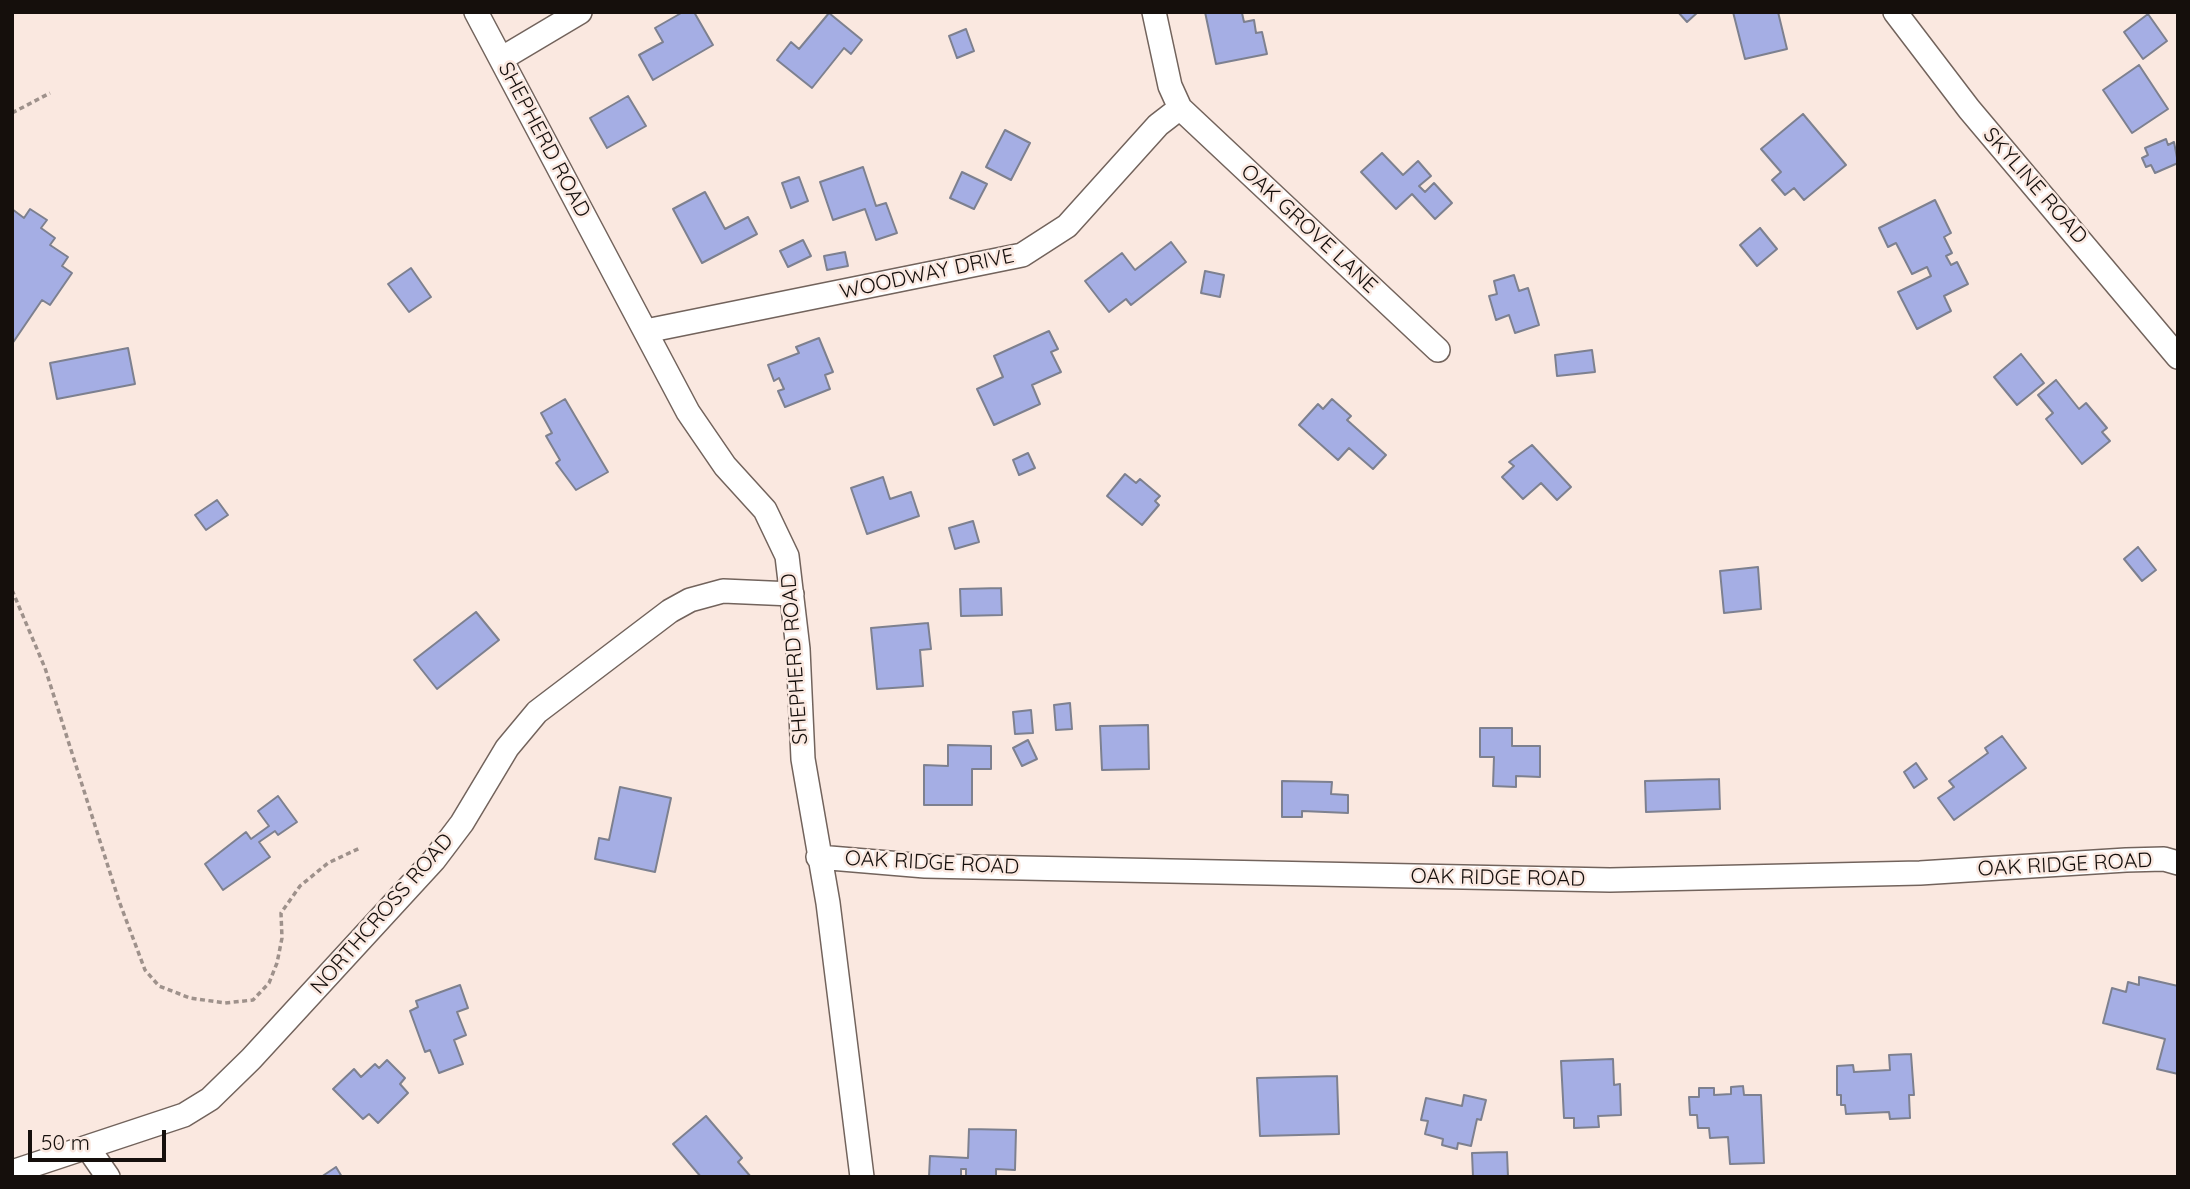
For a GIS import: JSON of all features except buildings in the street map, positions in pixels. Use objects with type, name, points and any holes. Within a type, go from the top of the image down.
[{"type":"street","name":"SHEPHERD ROAD","points":[[476,12],[706,440],[765,510],[778,532],[787,556],[798,649],[803,759],[828,903],[862,1177]]},
{"type":"street","points":[[501,59],[580,12]]},
{"type":"street","points":[[1154,12],[1170,86],[1180,108]]},
{"type":"street","name":"SKYLINE ROAD","points":[[1895,12],[1969,110],[2178,357]]},
{"type":"street","name":"WOODWAY DRIVE","points":[[646,331],[1022,255],[1067,226],[1158,125],[1180,108]]},
{"type":"street","name":"OAK GROVE LANE","points":[[1180,108],[1438,350]]},
{"type":"street","name":"NORTHCROSS ROAD","points":[[12,1172],[184,1115],[233,1078],[418,879],[462,823],[516,736],[537,712],[670,611],[690,600],[723,591],[792,594]]},
{"type":"street","name":"OAK RIDGE ROAD","points":[[818,857],[925,866],[1610,880],[1920,873],[2126,860],[2164,859],[2178,863]]},
{"type":"street","points":[[88,1148],[108,1177]]},
{"type":"path","points":[[12,113],[50,93]]},
{"type":"path","points":[[12,590],[45,668],[119,901],[145,970],[159,986],[190,998],[225,1003],[253,1000],[269,983],[277,963],[282,938],[281,913],[300,886],[328,863],[360,848]]}]
